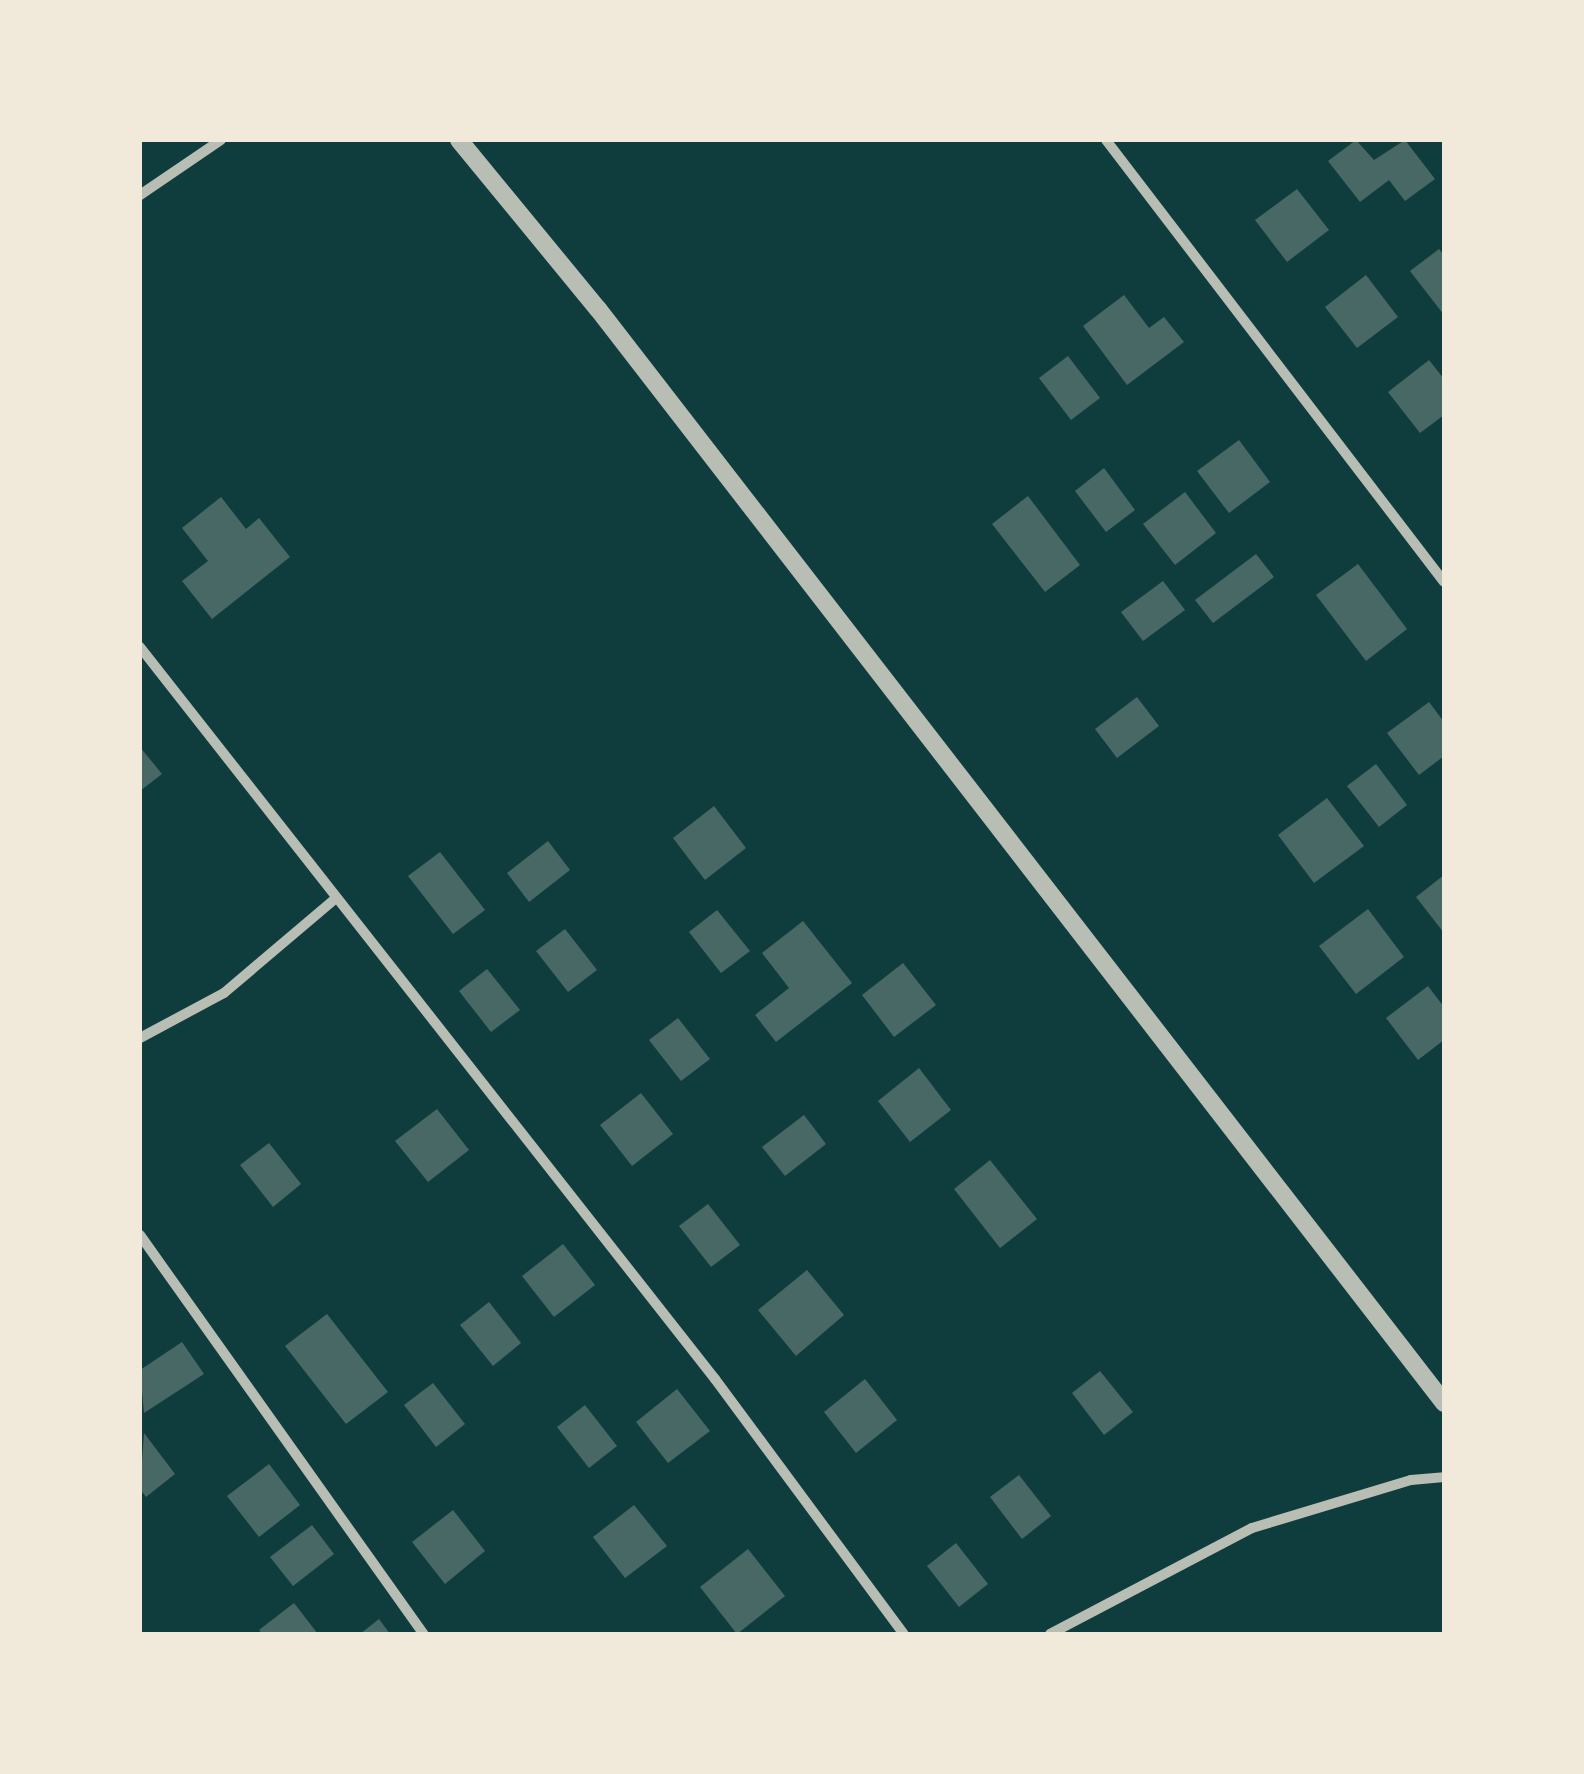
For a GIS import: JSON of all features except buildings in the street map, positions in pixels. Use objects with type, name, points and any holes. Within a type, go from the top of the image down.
[{"type":"street","points":[[140,196],[221,140]]},
{"type":"street","points":[[460,140],[598,309],[1444,1403]]},
{"type":"street","points":[[1106,140],[1444,582]]},
{"type":"street","points":[[140,648],[715,1380],[904,1634]]},
{"type":"street","points":[[140,1038],[224,993],[335,898]]},
{"type":"street","points":[[140,1234],[424,1634]]},
{"type":"street","points":[[1050,1634],[1252,1528],[1411,1480],[1444,1477]]}]
